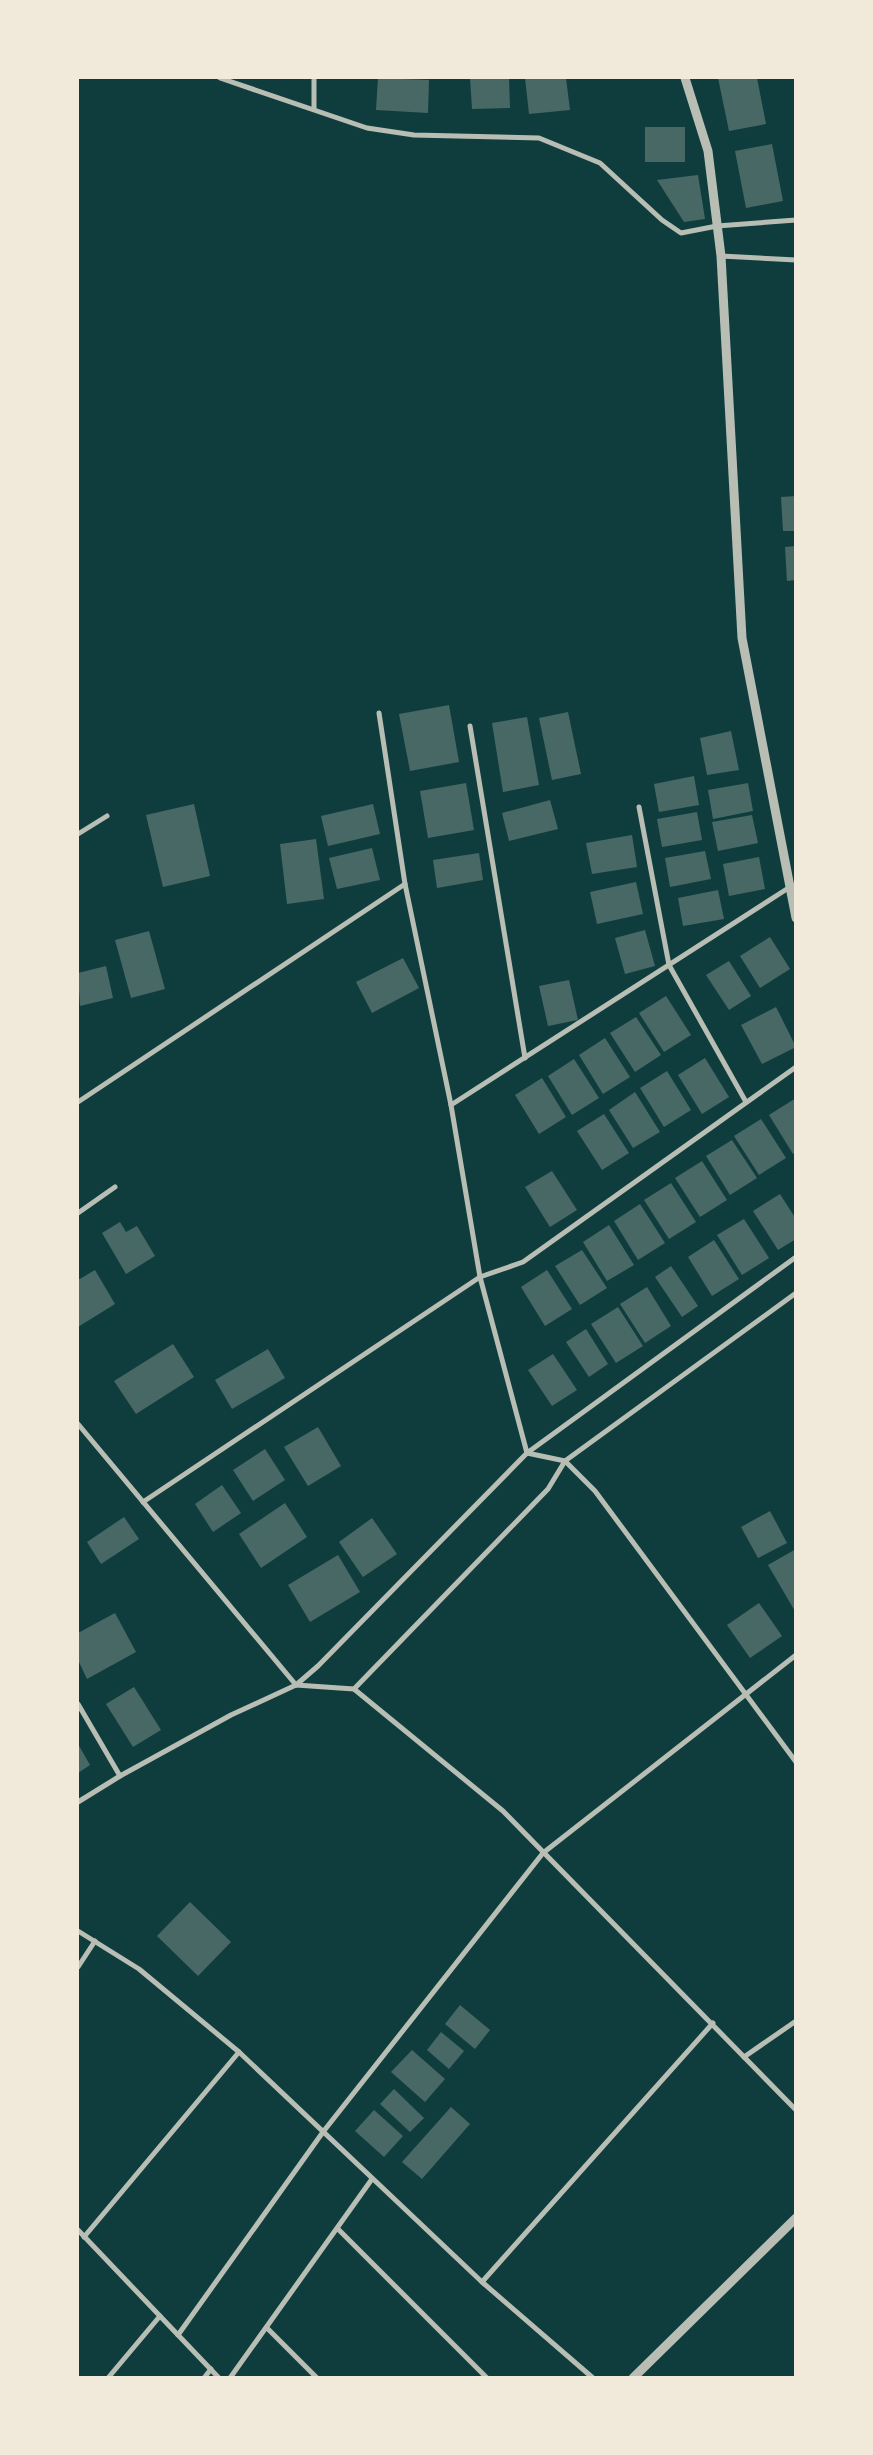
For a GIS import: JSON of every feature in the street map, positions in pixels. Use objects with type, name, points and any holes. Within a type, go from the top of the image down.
[{"type":"street","points":[[220,78],[367,128],[414,135],[539,138],[600,163],[662,220],[681,233],[717,226],[796,220]]},
{"type":"street","points":[[314,78],[314,109]]},
{"type":"street","points":[[685,78],[708,151],[717,226],[742,638],[796,918]]},
{"type":"street","points":[[720,256],[796,260]]},
{"type":"street","points":[[379,713],[405,884],[451,1105],[480,1277],[527,1453]]},
{"type":"street","points":[[470,726],[525,1058]]},
{"type":"street","points":[[639,808],[669,965],[746,1102]]},
{"type":"street","points":[[78,834],[107,816]]},
{"type":"street","points":[[78,1102],[405,884]]},
{"type":"street","points":[[451,1105],[790,887]]},
{"type":"street","points":[[143,1502],[480,1277],[523,1262],[796,1067]]},
{"type":"street","points":[[78,1213],[115,1187]]},
{"type":"street","points":[[78,1802],[120,1776],[232,1715],[296,1685],[318,1666],[527,1453],[796,1257]]},
{"type":"street","points":[[354,1690],[548,1489],[565,1461],[796,1293]]},
{"type":"street","points":[[78,1424],[296,1685],[354,1690],[503,1811],[713,2023],[796,2110]]},
{"type":"street","points":[[527,1453],[565,1461],[595,1490],[796,1762]]},
{"type":"street","points":[[178,2335],[323,2132],[543,1853],[796,1655]]},
{"type":"street","points":[[78,1704],[120,1776]]},
{"type":"street","points":[[78,1931],[139,1969],[239,2052],[482,2282],[593,2378]]},
{"type":"street","points":[[78,1966],[95,1941]]},
{"type":"street","points":[[744,2057],[796,2021]]},
{"type":"street","points":[[482,2282],[713,2023]]},
{"type":"street","points":[[84,2236],[239,2052]]},
{"type":"street","points":[[230,2378],[268,2328],[372,2179]]},
{"type":"street","points":[[635,2377],[796,2218]]},
{"type":"street","points":[[338,2229],[487,2378]]},
{"type":"street","points":[[78,2230],[219,2378]]},
{"type":"street","points":[[108,2378],[160,2316]]},
{"type":"street","points":[[268,2328],[317,2378]]},
{"type":"street","points":[[204,2378],[211,2369]]},
{"type":"building","points":[[378,78],[429,80],[428,113],[376,110]]},
{"type":"building","points":[[470,78],[509,78],[510,108],[472,109]]},
{"type":"building","points":[[525,78],[566,78],[570,110],[529,114]]},
{"type":"building","points":[[718,78],[757,78],[766,124],[729,131]]},
{"type":"building","points":[[645,127],[685,127],[685,162],[645,162]]},
{"type":"building","points":[[772,144],[783,201],[746,208],[735,151]]},
{"type":"building","points":[[698,175],[705,219],[684,222],[657,180]]},
{"type":"building","points":[[796,496],[796,531],[783,531],[781,497]]},
{"type":"building","points":[[796,546],[796,580],[787,581],[785,547]]},
{"type":"building","points":[[449,705],[459,762],[410,771],[399,714]]},
{"type":"building","points":[[568,712],[581,774],[552,780],[539,718]]},
{"type":"building","points":[[527,717],[539,785],[503,792],[492,723]]},
{"type":"building","points":[[731,731],[739,770],[707,775],[700,738]]},
{"type":"building","points":[[694,776],[699,805],[659,812],[654,784]]},
{"type":"building","points":[[466,783],[474,830],[428,838],[420,791]]},
{"type":"building","points":[[748,783],[753,811],[713,819],[708,790]]},
{"type":"building","points":[[550,800],[558,829],[509,841],[502,813]]},
{"type":"building","points":[[194,804],[210,876],[163,887],[146,815]]},
{"type":"building","points":[[373,804],[380,834],[328,846],[321,816]]},
{"type":"building","points":[[697,812],[702,840],[662,847],[657,819]]},
{"type":"building","points":[[752,815],[758,843],[718,851],[712,822]]},
{"type":"building","points":[[632,835],[637,867],[592,874],[586,843]]},
{"type":"building","points":[[316,839],[324,899],[287,904],[280,844]]},
{"type":"building","points":[[372,848],[380,880],[337,889],[329,858]]},
{"type":"building","points":[[705,851],[711,879],[670,887],[665,858]]},
{"type":"building","points":[[479,853],[483,880],[437,888],[433,860]]},
{"type":"building","points":[[759,857],[765,889],[729,896],[723,864]]},
{"type":"building","points":[[636,882],[643,914],[597,924],[590,892]]},
{"type":"building","points":[[718,890],[724,919],[683,926],[678,898]]},
{"type":"building","points":[[645,930],[655,966],[625,974],[615,938]]},
{"type":"building","points":[[149,931],[165,989],[131,998],[115,940]]},
{"type":"building","points":[[770,937],[790,969],[760,988],[740,956]]},
{"type":"building","points":[[403,958],[419,988],[372,1013],[356,982]]},
{"type":"building","points":[[729,961],[751,996],[729,1010],[706,975]]},
{"type":"building","points":[[106,966],[113,998],[80,1006],[78,973]]},
{"type":"building","points":[[569,980],[578,1020],[548,1026],[539,986]]},
{"type":"building","points":[[666,996],[691,1035],[664,1052],[639,1013]]},
{"type":"building","points":[[776,1007],[796,1047],[762,1064],[741,1025]]},
{"type":"building","points":[[636,1017],[661,1055],[635,1072],[610,1033]]},
{"type":"building","points":[[605,1038],[630,1077],[603,1094],[579,1055]]},
{"type":"building","points":[[705,1058],[729,1097],[702,1114],[678,1075]]},
{"type":"building","points":[[574,1059],[599,1098],[572,1115],[548,1076]]},
{"type":"building","points":[[667,1071],[691,1110],[664,1127],[640,1088]]},
{"type":"building","points":[[542,1078],[566,1117],[539,1134],[515,1095]]},
{"type":"building","points":[[635,1092],[660,1132],[633,1148],[609,1110]]},
{"type":"building","points":[[796,1098],[796,1152],[793,1154],[769,1115]]},
{"type":"building","points":[[604,1114],[629,1153],[602,1170],[577,1131]]},
{"type":"building","points":[[761,1119],[786,1158],[759,1175],[734,1136]]},
{"type":"building","points":[[732,1140],[757,1178],[730,1195],[706,1156]]},
{"type":"building","points":[[702,1161],[727,1200],[700,1217],[675,1178]]},
{"type":"building","points":[[552,1171],[577,1210],[550,1227],[525,1187]]},
{"type":"building","points":[[671,1183],[696,1222],[669,1239],[644,1200]]},
{"type":"building","points":[[780,1194],[796,1219],[796,1239],[778,1250],[753,1211]]},
{"type":"building","points":[[640,1204],[665,1243],[638,1260],[614,1221]]},
{"type":"building","points":[[744,1219],[769,1258],[742,1275],[717,1235]]},
{"type":"building","points":[[120,1222],[126,1232],[137,1226],[155,1256],[126,1274],[102,1233]]},
{"type":"building","points":[[609,1225],[634,1265],[607,1281],[583,1242]]},
{"type":"building","points":[[714,1240],[739,1279],[712,1296],[688,1257]]},
{"type":"building","points":[[582,1250],[607,1288],[580,1305],[555,1266]]},
{"type":"building","points":[[671,1266],[698,1306],[682,1317],[655,1277]]},
{"type":"building","points":[[95,1270],[115,1304],[78,1327],[78,1280]]},
{"type":"building","points":[[547,1270],[572,1309],[545,1326],[521,1287]]},
{"type":"building","points":[[647,1287],[671,1326],[645,1343],[620,1304]]},
{"type":"building","points":[[618,1307],[643,1346],[616,1363],[591,1324]]},
{"type":"building","points":[[586,1329],[608,1364],[589,1377],[566,1342]]},
{"type":"building","points":[[173,1344],[194,1377],[136,1414],[114,1381]]},
{"type":"building","points":[[268,1349],[285,1378],[232,1409],[215,1380]]},
{"type":"building","points":[[553,1354],[577,1390],[552,1406],[528,1370]]},
{"type":"building","points":[[318,1427],[341,1466],[308,1486],[284,1447]]},
{"type":"building","points":[[265,1449],[285,1480],[253,1501],[233,1470]]},
{"type":"building","points":[[222,1485],[241,1513],[213,1532],[195,1504]]},
{"type":"building","points":[[285,1503],[307,1537],[261,1568],[239,1534]]},
{"type":"building","points":[[770,1511],[787,1543],[758,1558],[741,1527]]},
{"type":"building","points":[[124,1517],[139,1539],[101,1564],[87,1542]]},
{"type":"building","points":[[372,1518],[397,1554],[363,1577],[339,1542]]},
{"type":"building","points":[[796,1549],[796,1613],[768,1565]]},
{"type":"building","points":[[338,1555],[360,1592],[310,1622],[288,1585]]},
{"type":"building","points":[[759,1603],[782,1636],[750,1658],[727,1625]]},
{"type":"building","points":[[115,1613],[136,1652],[87,1679],[78,1660],[78,1633]]},
{"type":"building","points":[[134,1687],[161,1730],[133,1747],[106,1704]]},
{"type":"building","points":[[78,1744],[90,1765],[78,1773]]},
{"type":"building","points":[[190,1902],[231,1942],[198,1976],[157,1936]]},
{"type":"building","points":[[460,2005],[490,2030],[475,2049],[445,2024]]},
{"type":"building","points":[[441,2032],[464,2051],[449,2069],[427,2050]]},
{"type":"building","points":[[412,2050],[445,2079],[425,2102],[391,2072]]},
{"type":"building","points":[[394,2089],[424,2118],[410,2132],[380,2104]]},
{"type":"building","points":[[451,2107],[470,2124],[422,2179],[402,2162]]},
{"type":"building","points":[[374,2110],[403,2136],[384,2157],[355,2131]]}]
